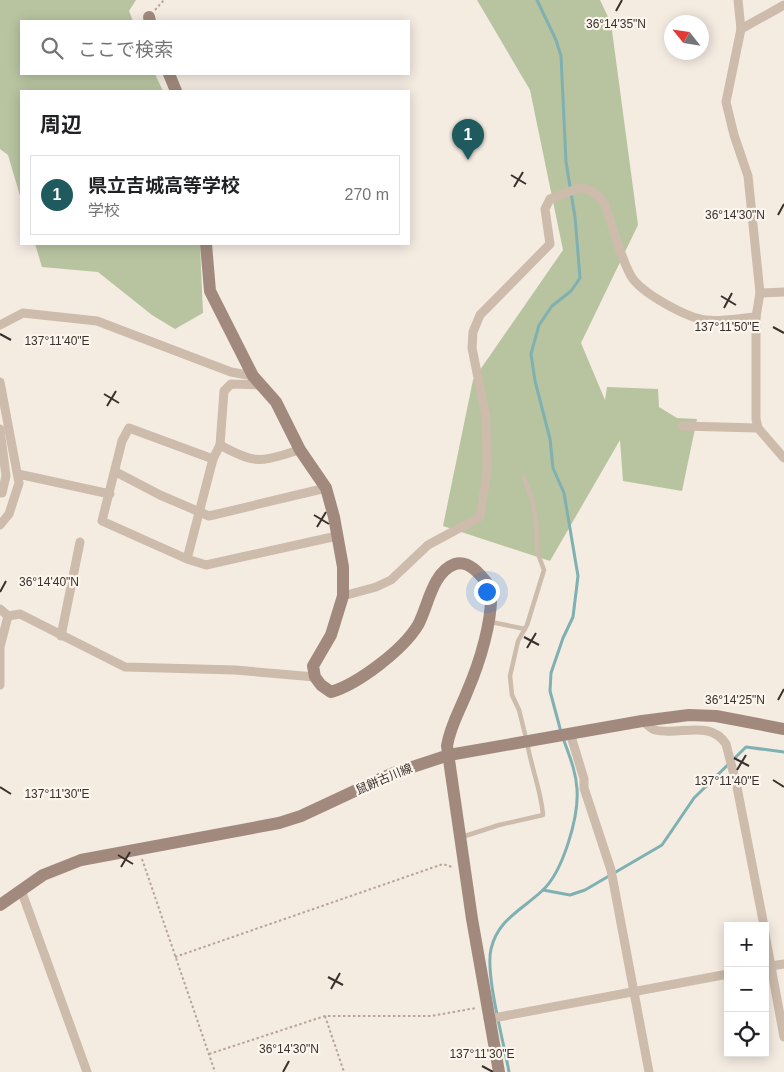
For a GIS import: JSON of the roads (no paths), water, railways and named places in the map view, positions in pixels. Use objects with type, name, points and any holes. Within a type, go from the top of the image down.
[{"type":"street","points":[[738,0],[741,28],[726,102],[734,135],[748,176],[760,292],[756,317],[756,419],[758,428],[784,458]]},
{"type":"street","points":[[741,28],[784,5]]},
{"type":"street","points":[[169,75],[176,90]]},
{"type":"street","points":[[343,596],[376,587],[391,580],[428,545],[480,517],[484,504],[486,472],[486,417],[472,348],[473,332],[480,315],[550,244],[545,208],[550,199],[584,187],[597,194],[605,204],[626,265],[640,287],[700,319],[709,321],[756,317]]},
{"type":"street","points":[[206,245],[210,291],[257,380],[276,402],[300,450],[326,488],[343,567],[343,596],[331,635],[313,666],[315,677],[321,685],[331,692],[347,687],[372,669],[404,641],[418,625],[440,576],[457,563],[469,566],[480,574],[491,588],[489,622],[469,690],[449,732],[449,755],[486,1006],[491,1018],[499,1072]]},
{"type":"street","points":[[760,292],[784,292]]},
{"type":"street","points":[[0,325],[22,313],[96,321],[257,380]]},
{"type":"street","points":[[187,559],[213,460],[220,445],[224,391],[231,384],[257,380]]},
{"type":"street","points":[[0,382],[19,483],[9,514],[0,525]]},
{"type":"street","points":[[682,426],[758,428]]},
{"type":"street","points":[[213,460],[129,428],[122,441],[116,472],[102,521],[187,559],[206,564],[337,536]]},
{"type":"street","points":[[0,429],[6,476],[2,493],[0,493]]},
{"type":"street","points":[[220,445],[239,455],[259,461],[300,450]]},
{"type":"street","points":[[116,472],[209,516],[326,488]]},
{"type":"street","points":[[18,474],[110,494]]},
{"type":"street","points":[[61,636],[80,542]]},
{"type":"street","points":[[0,609],[8,616]]},
{"type":"street","points":[[8,616],[20,614],[125,667],[235,670],[315,677]]},
{"type":"street","points":[[0,685],[0,647],[8,616]]},
{"type":"street","name":"鼠餅古川線","points":[[1,902],[43,875],[68,864],[138,848],[279,823],[301,816],[391,774],[449,755],[526,738],[565,734],[642,720],[703,715],[784,729]]},
{"type":"street","points":[[642,720],[654,730],[712,732],[722,738],[730,752],[763,922]]},
{"type":"street","points":[[565,734],[584,779],[584,788],[611,873],[649,1072]]},
{"type":"street","points":[[22,890],[87,1072]]},
{"type":"street","points":[[769,967],[784,964]]},
{"type":"street","points":[[769,971],[784,1036]]},
{"type":"street","points":[[491,1018],[724,975]]},
{"type":"lane","points":[[460,837],[499,825],[543,815],[540,792],[532,772],[519,710],[512,695],[510,676],[520,636],[525,629],[544,570],[537,551],[533,502],[524,478]]},
{"type":"lane","points":[[489,622],[525,629]]},
{"type":"waterway","points":[[537,0],[556,40],[561,56],[566,162],[575,217],[580,278],[571,291],[552,306],[539,325],[531,354],[535,381],[550,439],[553,468],[564,493],[578,576],[573,617],[563,638],[551,673],[550,691],[561,732]]},
{"type":"waterway","points":[[509,1072],[493,991],[490,960],[491,949],[494,939],[505,922],[543,890],[550,881],[557,870],[568,843],[575,814],[577,789],[574,769],[563,738]]},
{"type":"waterway","points":[[543,890],[570,895],[585,890],[662,845],[694,798],[746,747],[784,752]]},
{"type":"place","name":"県立吉城高等学校","points":[[468,160]]}]
